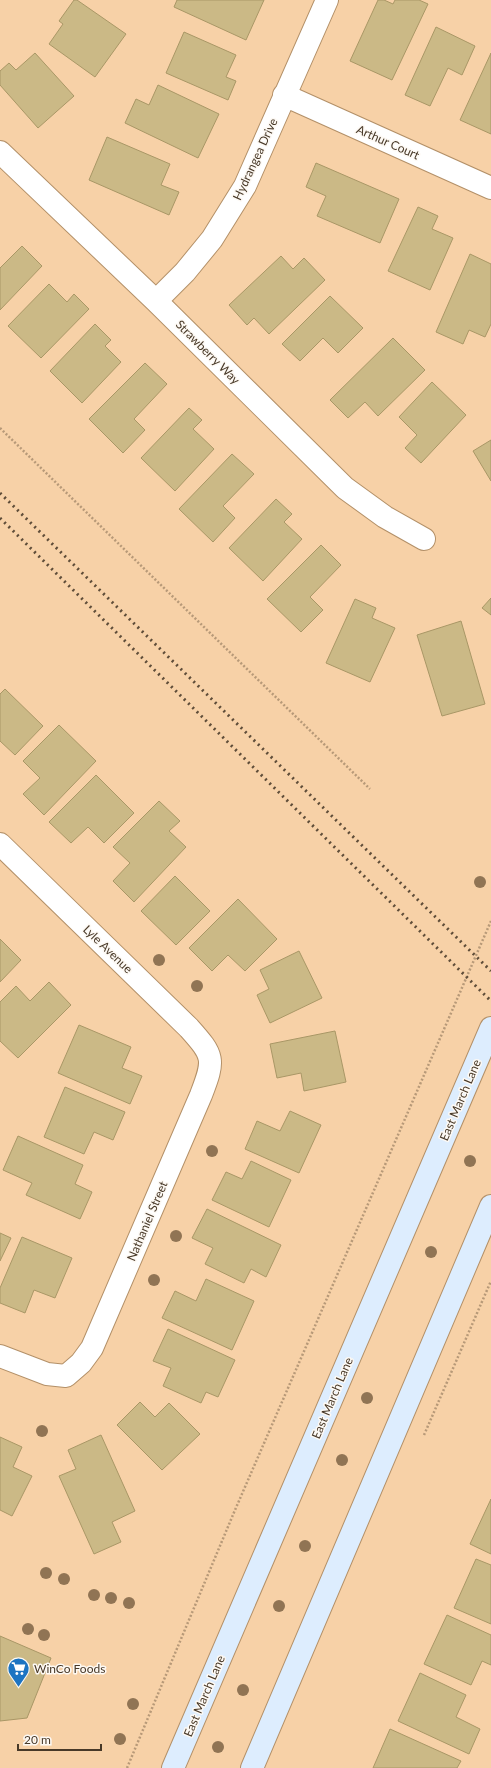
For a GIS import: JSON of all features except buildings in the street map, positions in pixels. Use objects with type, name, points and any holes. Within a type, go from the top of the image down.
[{"type":"main road","name":"East March Lane","points":[[173,1768],[491,1028]]},
{"type":"main road","points":[[252,1768],[491,1206]]},
{"type":"street","name":"Hydrangea Drive","points":[[156,301],[185,272],[212,239],[245,186],[327,0]]},
{"type":"street","name":"Arthur Court","points":[[284,95],[491,188]]},
{"type":"street","name":"Strawberry Way","points":[[0,152],[156,301],[345,488],[384,517],[424,539]]},
{"type":"street","name":"Lyle Avenue","points":[[0,844],[189,1028],[202,1042],[211,1057]]},
{"type":"street","name":"Nathaniel Street","points":[[0,1356],[47,1374],[66,1376],[81,1363],[92,1348],[208,1077],[211,1057]]},
{"type":"path","points":[[0,428],[370,789]]},
{"type":"path","points":[[127,1768],[235,1510],[491,921]]},
{"type":"railway","points":[[0,493],[491,971]]},
{"type":"railway","points":[[0,518],[491,1001]]},
{"type":"place","name":"WinCo Foods","points":[[19,1688]]}]
